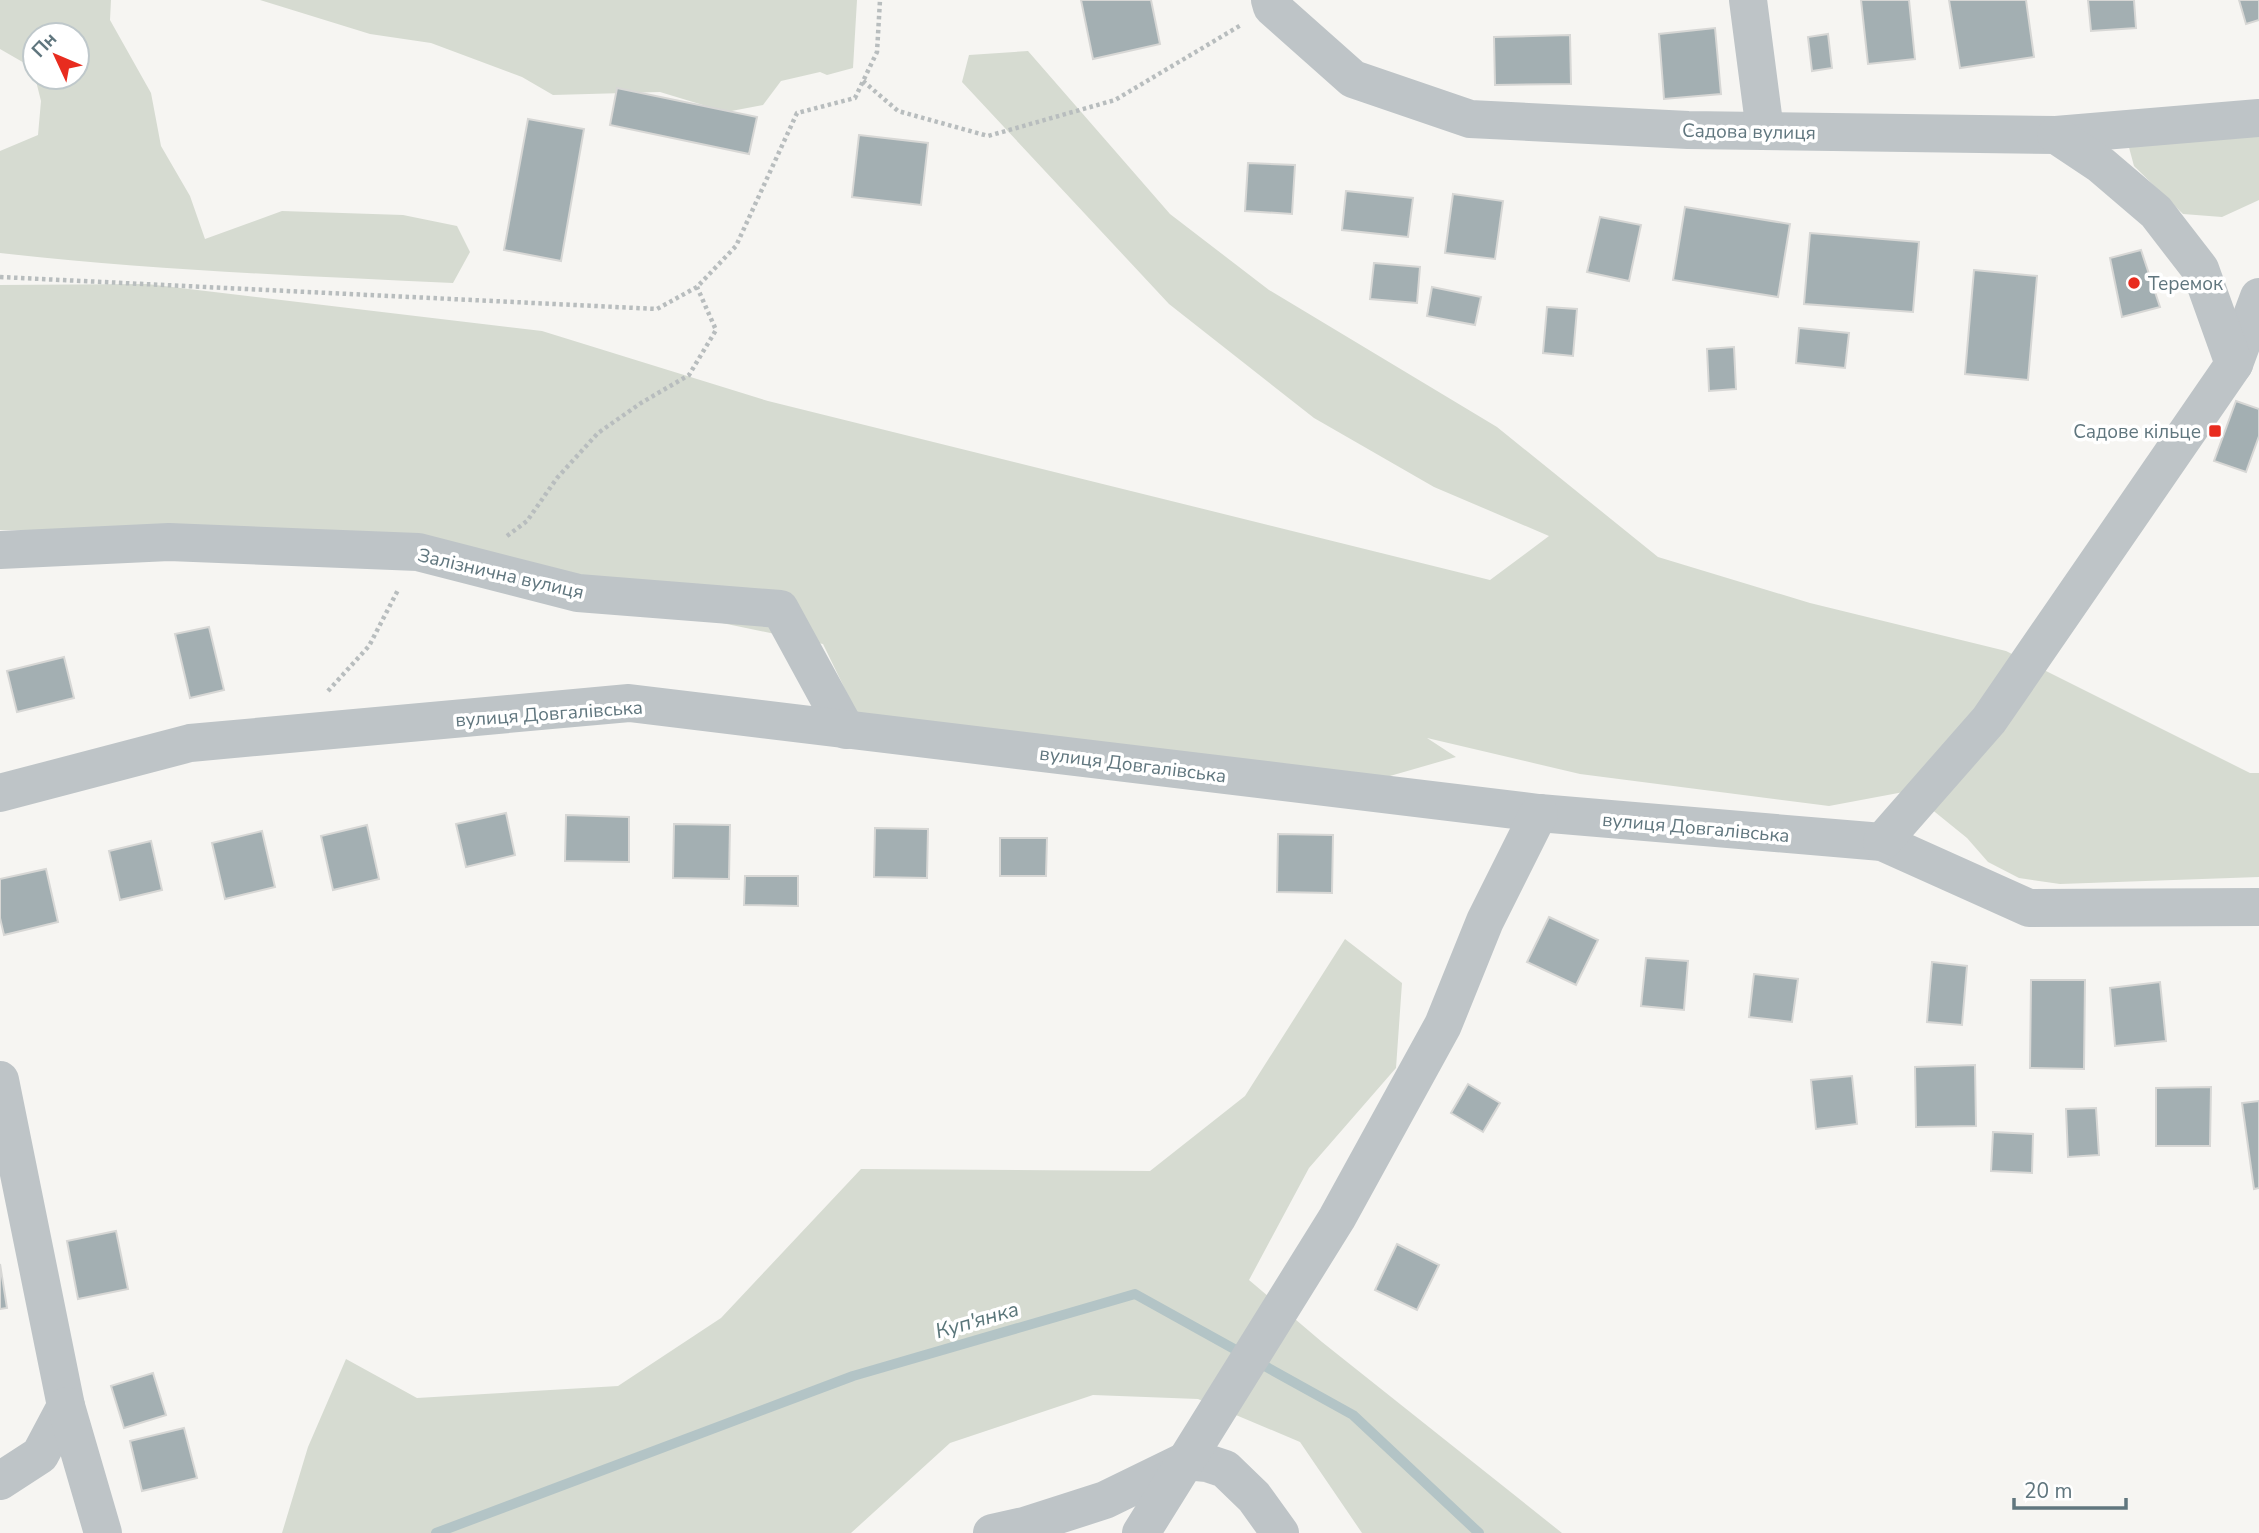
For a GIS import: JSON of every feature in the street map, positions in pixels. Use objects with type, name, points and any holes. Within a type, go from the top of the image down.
[{"type":"street","points":[[1748,0],[1765,131]]},
{"type":"street","name":"Садова вулиця","points":[[1271,3],[1353,79],[1470,119],[1689,130],[2056,135],[2259,118]]},
{"type":"street","points":[[2056,135],[2101,166],[2156,212],[2171,231],[2200,269],[2234,364]]},
{"type":"street","points":[[1882,842],[1989,720],[2234,364],[2259,297]]},
{"type":"street","name":"Залізнична вулиця","points":[[0,550],[170,542],[418,552],[578,593],[780,609],[846,730]]},
{"type":"street","name":"вулиця Довгалівська","points":[[0,793],[190,743],[629,703],[1539,814],[1882,842],[2029,908],[2259,907]]},
{"type":"street","points":[[1141,1533],[1337,1218],[1443,1025],[1485,921],[1539,814]]},
{"type":"street","points":[[0,1080],[65,1406],[103,1533]]},
{"type":"street","points":[[0,1481],[40,1455],[65,1406]]},
{"type":"street","points":[[992,1533],[1024,1526],[1105,1500],[1185,1461],[1207,1463],[1225,1469],[1254,1497],[1280,1533]]},
{"type":"path","points":[[0,277],[657,309],[697,287],[736,246],[797,113],[855,98],[877,52],[880,0]]},
{"type":"path","points":[[863,81],[898,111],[988,136],[1115,100],[1271,3]]},
{"type":"path","points":[[500,542],[527,521],[556,478],[598,433],[689,375],[716,330],[697,287]]},
{"type":"path","points":[[289,734],[369,646],[401,584],[446,559]]},
{"type":"shaded area","points":[[0,0],[111,0],[110,20],[151,93],[161,146],[190,196],[205,239],[282,211],[403,215],[457,226],[470,252],[453,283],[170,268],[0,253],[0,151],[38,135],[41,101],[38,91],[91,91],[91,21],[21,21],[21,61],[0,49]]},
{"type":"shaded area","points":[[260,0],[857,0],[853,68],[827,75],[820,72],[781,81],[763,105],[726,112],[660,92],[553,95],[522,77],[431,43],[370,34]]},
{"type":"shaded area","points":[[1028,51],[1170,214],[1269,290],[1497,427],[1658,557],[1810,603],[2006,651],[2250,773],[2259,773],[2259,877],[2060,884],[2019,878],[1988,862],[1967,838],[1909,791],[1829,806],[1580,774],[1427,738],[1456,757],[1383,778],[861,722],[823,644],[578,593],[366,536],[0,530],[0,285],[147,284],[542,331],[768,401],[1490,580],[1549,536],[1434,487],[1314,418],[1169,304],[962,82],[969,55]]},
{"type":"shaded area","points":[[2259,129],[2259,200],[2222,217],[2183,214],[2134,166],[2127,140]]},
{"type":"shaded area","points":[[1345,939],[1402,983],[1396,1068],[1309,1168],[1249,1280],[1322,1342],[1562,1533],[1362,1533],[1300,1442],[1198,1399],[1093,1395],[950,1443],[851,1533],[282,1533],[308,1447],[346,1359],[417,1398],[618,1386],[721,1318],[861,1169],[1150,1171],[1245,1096]]},
{"type":"building","points":[[1081,0],[1151,0],[1160,44],[1093,59]]},
{"type":"building","points":[[1861,0],[1909,0],[1915,59],[1868,64]]},
{"type":"building","points":[[1949,0],[2026,0],[2034,57],[1960,68]]},
{"type":"building","points":[[2088,0],[2134,0],[2136,28],[2091,31]]},
{"type":"building","points":[[2239,0],[2259,0],[2259,20],[2246,24]]},
{"type":"building","points":[[1715,28],[1721,94],[1664,99],[1659,34]]},
{"type":"building","points":[[1828,34],[1832,68],[1812,71],[1808,37]]},
{"type":"building","points":[[1570,35],[1571,84],[1495,85],[1494,37]]},
{"type":"building","points":[[617,88],[757,117],[749,154],[610,125]]},
{"type":"building","points":[[528,119],[584,129],[561,261],[504,250]]},
{"type":"building","points":[[859,135],[928,143],[921,205],[852,197]]},
{"type":"building","points":[[1248,163],[1295,165],[1292,214],[1245,211]]},
{"type":"building","points":[[1346,191],[1413,198],[1408,237],[1342,230]]},
{"type":"building","points":[[1453,194],[1503,201],[1495,259],[1445,253]]},
{"type":"building","points":[[1685,207],[1790,224],[1778,297],[1673,280]]},
{"type":"building","points":[[1600,217],[1641,225],[1629,281],[1587,272]]},
{"type":"building","points":[[1810,233],[1919,242],[1913,312],[1804,304]]},
{"type":"building","name":"Теремок","points":[[2141,250],[2160,307],[2122,317],[2110,258]]},
{"type":"building","points":[[1374,263],[1420,267],[1417,303],[1370,299]]},
{"type":"building","points":[[1974,270],[2037,276],[2028,380],[1965,374]]},
{"type":"building","points":[[1432,287],[1481,297],[1475,325],[1427,316]]},
{"type":"building","points":[[1547,307],[1577,309],[1573,356],[1543,353]]},
{"type":"building","points":[[1799,328],[1849,333],[1845,368],[1796,363]]},
{"type":"building","points":[[1734,347],[1736,389],[1709,391],[1707,349]]},
{"type":"building","points":[[2236,401],[2259,409],[2259,436],[2246,472],[2214,461]]},
{"type":"building","points":[[209,627],[224,690],[190,698],[175,634]]},
{"type":"building","points":[[64,657],[74,698],[17,712],[7,671]]},
{"type":"building","points":[[506,813],[515,855],[466,867],[456,824]]},
{"type":"building","points":[[566,815],[629,817],[629,862],[565,861]]},
{"type":"building","points":[[674,824],[730,825],[729,879],[673,878]]},
{"type":"building","points":[[367,825],[379,879],[333,890],[321,836]]},
{"type":"building","points":[[875,828],[928,829],[927,878],[874,877]]},
{"type":"building","points":[[262,831],[275,887],[225,899],[212,843]]},
{"type":"building","points":[[1278,834],[1333,835],[1332,893],[1277,892]]},
{"type":"building","points":[[1000,838],[1047,838],[1046,876],[1000,876]]},
{"type":"building","points":[[151,841],[162,890],[120,900],[109,851]]},
{"type":"building","points":[[46,869],[58,922],[4,935],[0,918],[0,879]]},
{"type":"building","points":[[745,876],[798,876],[798,906],[744,905]]},
{"type":"building","points":[[1549,917],[1598,940],[1576,985],[1527,962]]},
{"type":"building","points":[[1646,958],[1688,961],[1684,1010],[1641,1006]]},
{"type":"building","points":[[1932,962],[1967,966],[1962,1025],[1927,1022]]},
{"type":"building","points":[[1754,974],[1798,979],[1792,1022],[1749,1017]]},
{"type":"building","points":[[2031,980],[2085,980],[2084,1069],[2030,1068]]},
{"type":"building","points":[[2160,982],[2166,1041],[2115,1046],[2110,988]]},
{"type":"building","points":[[1975,1065],[1976,1126],[1916,1127],[1915,1067]]},
{"type":"building","points":[[1852,1076],[1857,1124],[1816,1129],[1811,1080]]},
{"type":"building","points":[[1468,1084],[1500,1103],[1483,1132],[1451,1113]]},
{"type":"building","points":[[2211,1087],[2210,1146],[2156,1146],[2156,1088]]},
{"type":"building","points":[[2259,1101],[2259,1188],[2254,1189],[2242,1103]]},
{"type":"building","points":[[2096,1108],[2099,1155],[2068,1157],[2066,1109]]},
{"type":"building","points":[[1993,1132],[2033,1134],[2032,1173],[1991,1171]]},
{"type":"building","points":[[116,1231],[128,1289],[78,1299],[67,1241]]},
{"type":"building","points":[[1397,1244],[1439,1265],[1417,1310],[1375,1290]]},
{"type":"building","points":[[0,1264],[7,1308],[0,1309]]},
{"type":"building","points":[[153,1373],[166,1415],[124,1428],[111,1386]]},
{"type":"building","points":[[184,1428],[197,1478],[142,1491],[130,1441]]},
{"type":"waterway","name":"Куп'янка","points":[[436,1533],[853,1376],[1135,1294],[1353,1415],[1479,1533]]},
{"type":"place","name":"Теремок","points":[[2134,283]]},
{"type":"place","name":"Садове кільце","points":[[2215,431]]}]
